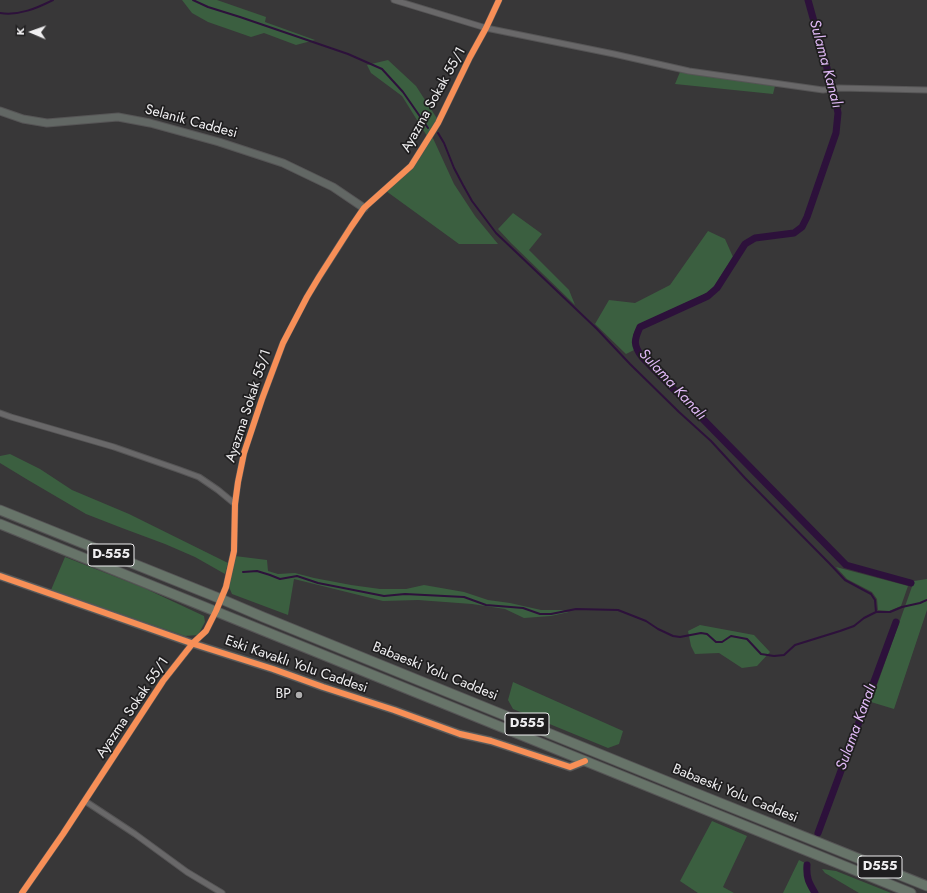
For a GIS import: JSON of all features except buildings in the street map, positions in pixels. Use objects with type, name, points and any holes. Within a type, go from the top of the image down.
[{"type":"highway","name":"Babaeski Yolu Caddesi","points":[[0,510],[927,886]]},
{"type":"highway","name":"Babaeski Yolu Caddesi","points":[[0,524],[911,893]]},
{"type":"highway","points":[[828,860],[832,848]]},
{"type":"street","points":[[394,0],[486,28],[689,71],[823,90],[835,88],[927,90]]},
{"type":"street","name":"Ayazma Sokak 55/1","points":[[22,893],[85,801],[163,681],[193,643],[206,631],[226,587],[234,551],[235,504],[244,453],[283,343],[315,283],[364,208],[411,166],[438,123],[499,0]]},
{"type":"street","name":"Selanik Caddesi","points":[[0,111],[23,119],[47,123],[118,117],[150,123],[219,142],[283,164],[333,187],[364,208]]},
{"type":"street","points":[[0,413],[80,436],[186,472],[198,477],[218,490],[235,504]]},
{"type":"street","name":"Eski Kavaklı Yolu Caddesi","points":[[0,576],[193,643],[394,710],[460,734],[491,741],[570,768],[585,761]]},
{"type":"street","points":[[85,801],[124,826],[187,872],[222,893]]},
{"type":"green space","points":[[182,0],[217,0],[266,17],[265,22],[315,40],[296,45],[264,33],[251,37],[208,22],[192,13]]},
{"type":"green space","points":[[388,60],[416,86],[438,120],[427,136],[402,96],[371,73],[367,65]]},
{"type":"green space","points":[[680,72],[775,86],[773,94],[675,84]]},
{"type":"green space","points":[[432,136],[454,184],[475,216],[498,244],[459,244],[386,191],[413,168]]},
{"type":"green space","points":[[513,213],[542,234],[529,250],[569,290],[575,305],[498,229]]},
{"type":"green space","points":[[708,231],[725,239],[733,257],[713,288],[703,295],[638,325],[633,335],[634,350],[626,354],[595,324],[609,300],[635,303],[670,285]]},
{"type":"green space","points":[[10,454],[40,469],[72,490],[129,514],[228,563],[225,574],[195,557],[165,544],[86,514],[0,463],[0,456]]},
{"type":"green space","points":[[235,556],[267,560],[268,571],[278,574],[295,573],[351,585],[380,589],[406,589],[424,585],[464,592],[488,600],[541,610],[562,610],[569,612],[551,616],[524,618],[505,609],[472,604],[418,600],[383,601],[294,579],[288,615],[232,594],[229,587]]},
{"type":"green space","points":[[65,557],[144,588],[204,616],[205,622],[198,635],[185,636],[51,590]]},
{"type":"green space","points":[[836,567],[908,586],[901,606],[889,611],[878,610],[877,599],[872,592],[847,579]]},
{"type":"green space","points":[[927,579],[927,610],[894,709],[871,702],[914,581]]},
{"type":"green space","points":[[700,625],[754,635],[770,652],[757,666],[742,668],[719,653],[695,654],[691,646],[688,631]]},
{"type":"green space","points":[[513,682],[623,731],[619,744],[608,748],[513,709],[508,700]]},
{"type":"green space","points":[[712,821],[747,836],[723,887],[734,893],[698,893],[680,881]]},
{"type":"green space","points":[[799,860],[807,864],[807,879],[813,893],[783,893]]},
{"type":"green space","points":[[822,869],[836,871],[891,893],[859,893],[825,873]]},
{"type":"waterway","points":[[0,13],[7,14],[21,12],[53,0]]},
{"type":"waterway","points":[[193,0],[208,7],[348,54],[382,69],[403,92],[428,128]]},
{"type":"waterway","name":"Sulama Kanalı","points":[[808,0],[834,93],[838,113],[836,133],[807,217],[802,227],[794,233],[755,238],[745,244],[717,288],[708,296],[640,327],[635,342],[642,357],[846,565],[911,583]]},
{"type":"waterway","points":[[438,133],[444,143],[454,168],[472,201],[496,233],[597,329],[679,412],[711,441],[745,478],[845,580],[871,594],[875,600],[876,612]]},
{"type":"waterway","points":[[243,572],[257,571],[280,579],[297,576],[318,583],[384,596],[405,594],[464,597],[486,605],[523,608],[540,614],[551,614],[576,609],[618,610],[646,621],[673,636],[680,637],[701,633],[707,634],[716,642],[722,642],[731,636],[747,639],[761,654],[774,656],[784,655],[795,645],[854,626],[864,618],[876,612],[890,612],[927,600]]},
{"type":"waterway","name":"Sulama Kanalı","points":[[818,833],[896,622]]},
{"type":"waterway","name":"Sulama Kanalı","points":[[807,865],[808,880],[815,893]]},
{"type":"cycle path","points":[[22,893],[63,834],[163,681],[193,643],[206,631],[226,587],[234,551],[235,504],[244,453],[283,343],[307,297],[364,208],[411,166],[438,123],[499,0]]},
{"type":"cycle path","points":[[0,576],[194,644],[273,669],[460,734],[491,741],[570,767],[585,761]]},
{"type":"place","name":"BP","points":[[299,695]]}]
